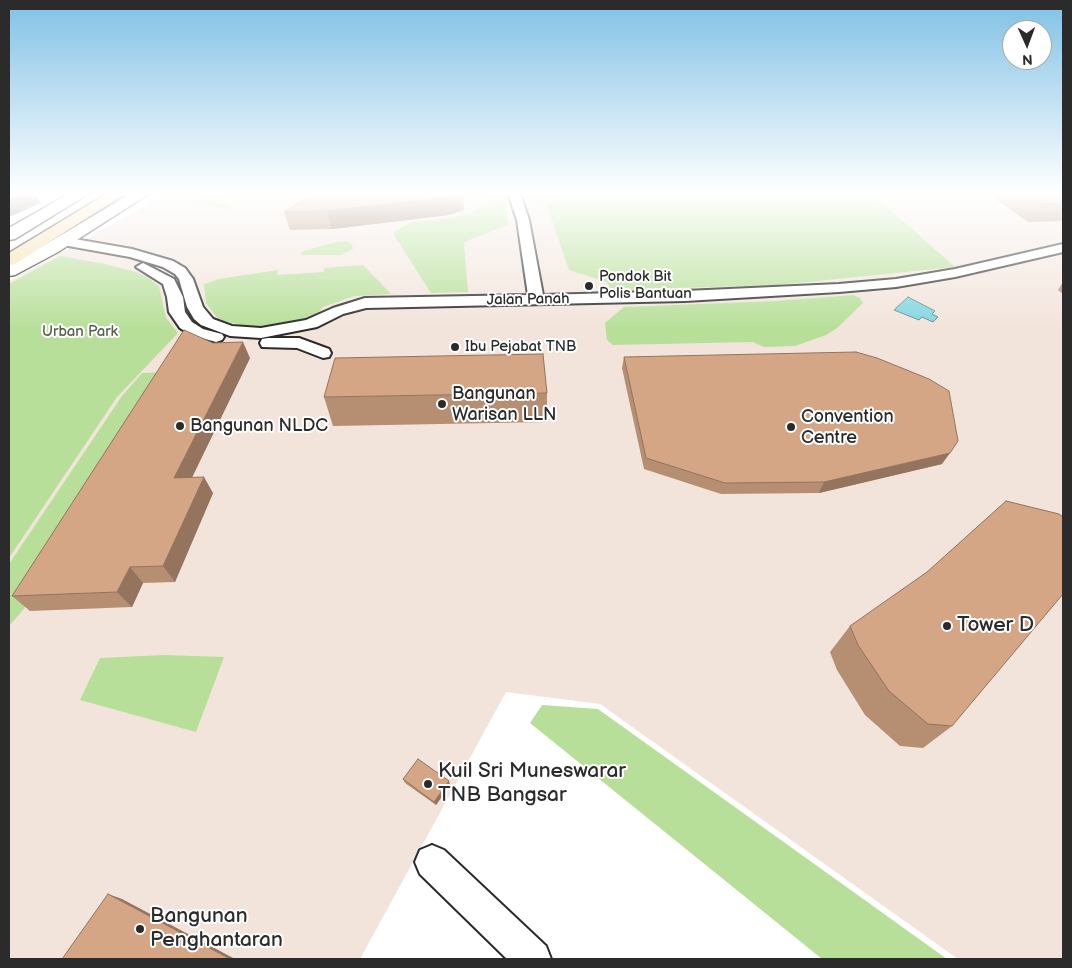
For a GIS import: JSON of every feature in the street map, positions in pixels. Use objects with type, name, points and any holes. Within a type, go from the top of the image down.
[{"type":"highway","points":[[9,249],[27,238]]},
{"type":"highway","points":[[9,260],[45,238]]},
{"type":"main road","points":[[9,271],[68,238]]},
{"type":"street","points":[[526,238],[536,300]]},
{"type":"street","name":"Jalan Panah","points":[[57,245],[132,253],[168,264],[180,270],[186,280],[200,316],[217,327],[230,331],[261,333],[303,326],[344,309],[365,303],[576,299],[786,292],[896,283],[955,273],[1063,248]]},
{"type":"street","points":[[57,245],[118,259],[149,269],[169,282],[182,319],[197,332],[227,340],[299,343],[323,353]]},
{"type":"street","points":[[182,319],[195,307]]},
{"type":"street","points":[[432,862],[533,959]]},
{"type":"shaded area","points":[[87,238],[1063,238],[1063,959],[958,959],[600,704],[506,692],[360,959],[9,959],[9,281]]},
{"type":"green space","points":[[396,238],[474,238],[464,242],[468,292],[431,293]]},
{"type":"green space","points":[[558,238],[922,238],[955,267],[777,285],[611,290],[607,282],[569,270]]},
{"type":"green space","points":[[347,241],[352,245],[353,249],[341,255],[301,254],[303,251]]},
{"type":"green space","name":"Urban Park","points":[[60,256],[100,263],[136,272],[147,277],[159,286],[166,318],[178,333],[117,397],[9,558],[9,284]]},
{"type":"green space","points":[[363,265],[391,294],[354,296],[323,307],[315,317],[291,326],[273,329],[247,327],[218,319],[206,303],[204,284],[219,279],[278,270],[277,275],[324,272],[324,268]]},
{"type":"green space","points":[[853,295],[860,298],[863,303],[837,328],[826,335],[795,346],[764,347],[753,342],[613,345],[607,340],[605,323],[624,307],[776,301]]},
{"type":"green space","points":[[173,372],[23,610],[9,626],[9,564],[122,396],[142,373]]},
{"type":"green space","points":[[164,655],[224,657],[196,732],[80,700],[100,658]]},
{"type":"green space","points":[[542,705],[598,709],[947,959],[822,959],[530,723]]},
{"type":"water","points":[[908,297],[935,311],[932,314],[938,317],[933,322],[922,317],[919,320],[894,310]]},
{"type":"building","name":"Bangunan NLDC","points":[[184,330],[213,343],[243,342],[174,478],[204,477],[163,566],[130,567],[117,592],[12,596]]},
{"type":"building","name":"Convention Centre","points":[[856,352],[877,358],[929,379],[949,391],[958,441],[950,453],[824,482],[725,483],[646,458],[624,357]]},
{"type":"building","points":[[543,354],[547,393],[324,397],[335,358]]},
{"type":"building","name":"Tower D","points":[[1006,501],[1059,514],[1063,517],[1063,594],[952,726],[928,724],[889,691],[858,645],[850,626],[927,572]]},
{"type":"building","name":"Kuil Sri Muneswarar TNB Bangsar","points":[[418,759],[449,781],[434,802],[403,779]]},
{"type":"building","name":"Bangunan Penghantaran","points":[[108,894],[230,959],[62,959]]},
{"type":"place","name":"Pondok Bit Polis Bantuan","points":[[589,286]]},
{"type":"place","name":"Ibu Pejabat TNB","points":[[455,347]]},
{"type":"place","name":"Bangunan Warisan LLN","points":[[442,404]]},
{"type":"place","name":"Bangunan NLDC","points":[[180,426]]},
{"type":"place","name":"Convention Centre","points":[[791,427]]},
{"type":"place","name":"Tower D","points":[[947,626]]},
{"type":"place","name":"Kuil Sri Muneswarar TNB Bangsar","points":[[428,784]]},
{"type":"place","name":"Bangunan Penghantaran","points":[[140,929]]}]
